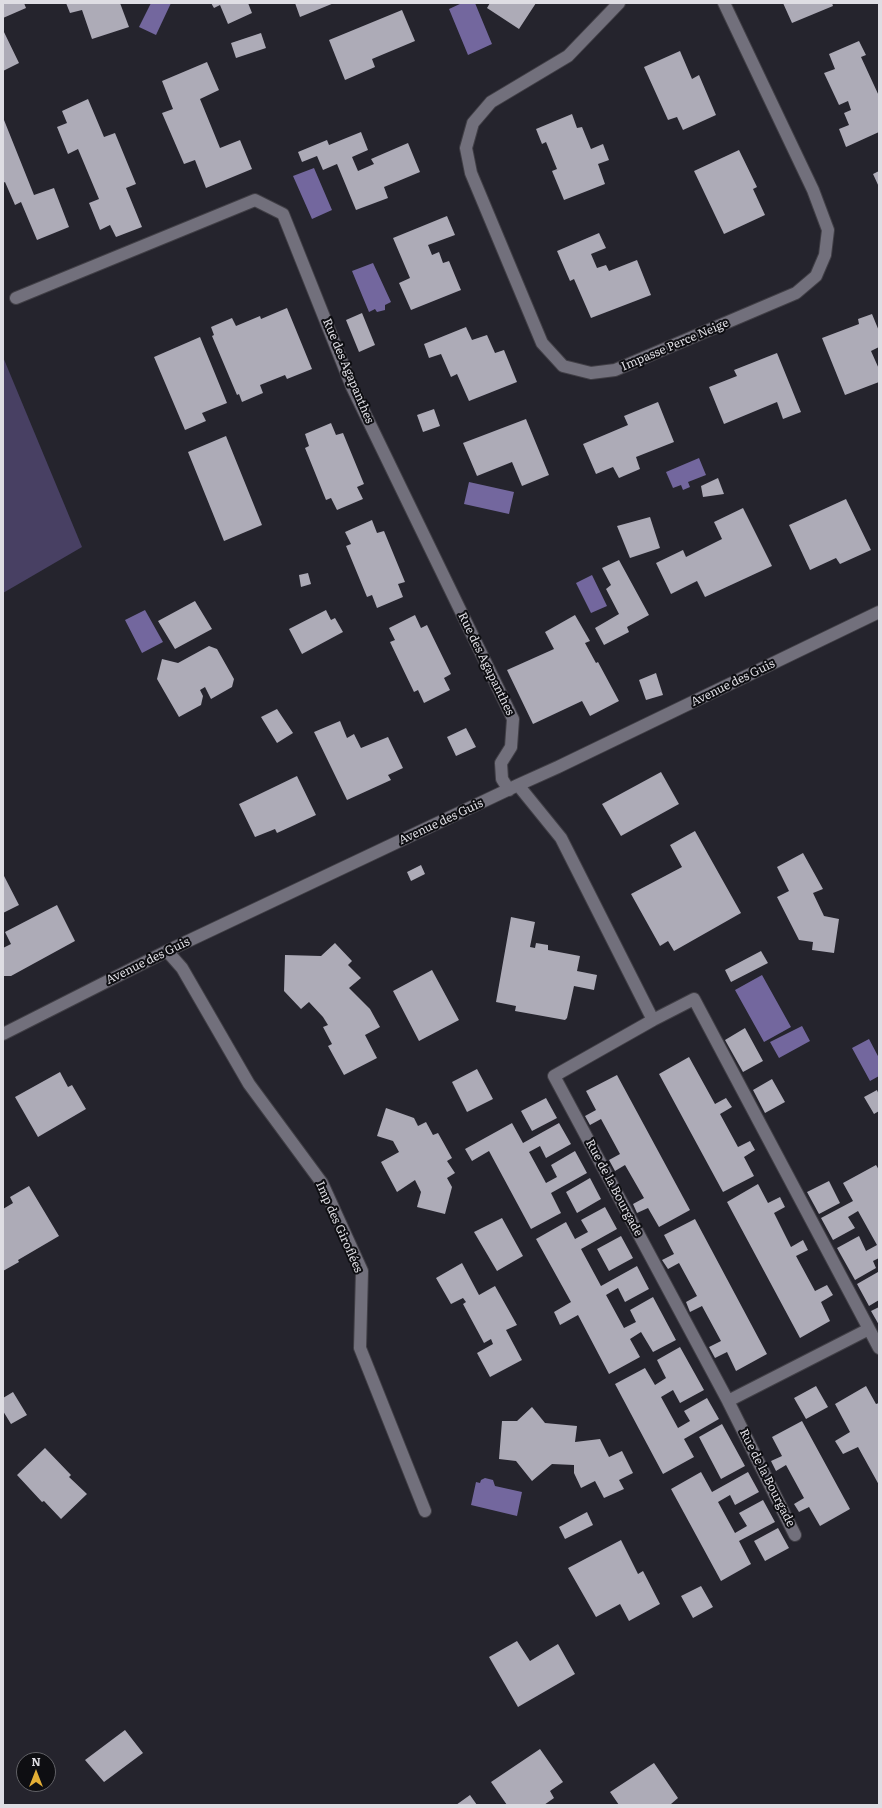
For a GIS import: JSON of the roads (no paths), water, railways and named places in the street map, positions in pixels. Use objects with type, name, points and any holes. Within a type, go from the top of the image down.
[{"type":"street","name":"Impasse Perce Neige","points":[[619,3],[568,56],[491,102],[473,122],[466,148],[471,173],[542,343],[563,366],[591,373],[614,370],[796,293],[816,276],[825,256],[828,230],[814,190],[724,3]]},
{"type":"street","name":"Rue des Agapanthes","points":[[16,298],[254,200],[283,214],[352,387],[513,719],[511,747],[501,763],[502,779],[513,787]]},
{"type":"street","name":"Avenue des Guis","points":[[3,1034],[167,951],[558,767],[879,612]]},
{"type":"street","points":[[513,787],[561,838],[653,1020]]},
{"type":"street","name":"Imp des Giroflées","points":[[167,951],[182,968],[249,1084],[322,1183],[362,1271],[360,1348],[425,1511]]},
{"type":"street","name":"Rue de la Bourgade","points":[[795,1535],[728,1401],[554,1076],[653,1020],[694,999],[879,1348]]},
{"type":"street","points":[[728,1401],[869,1329]]}]
